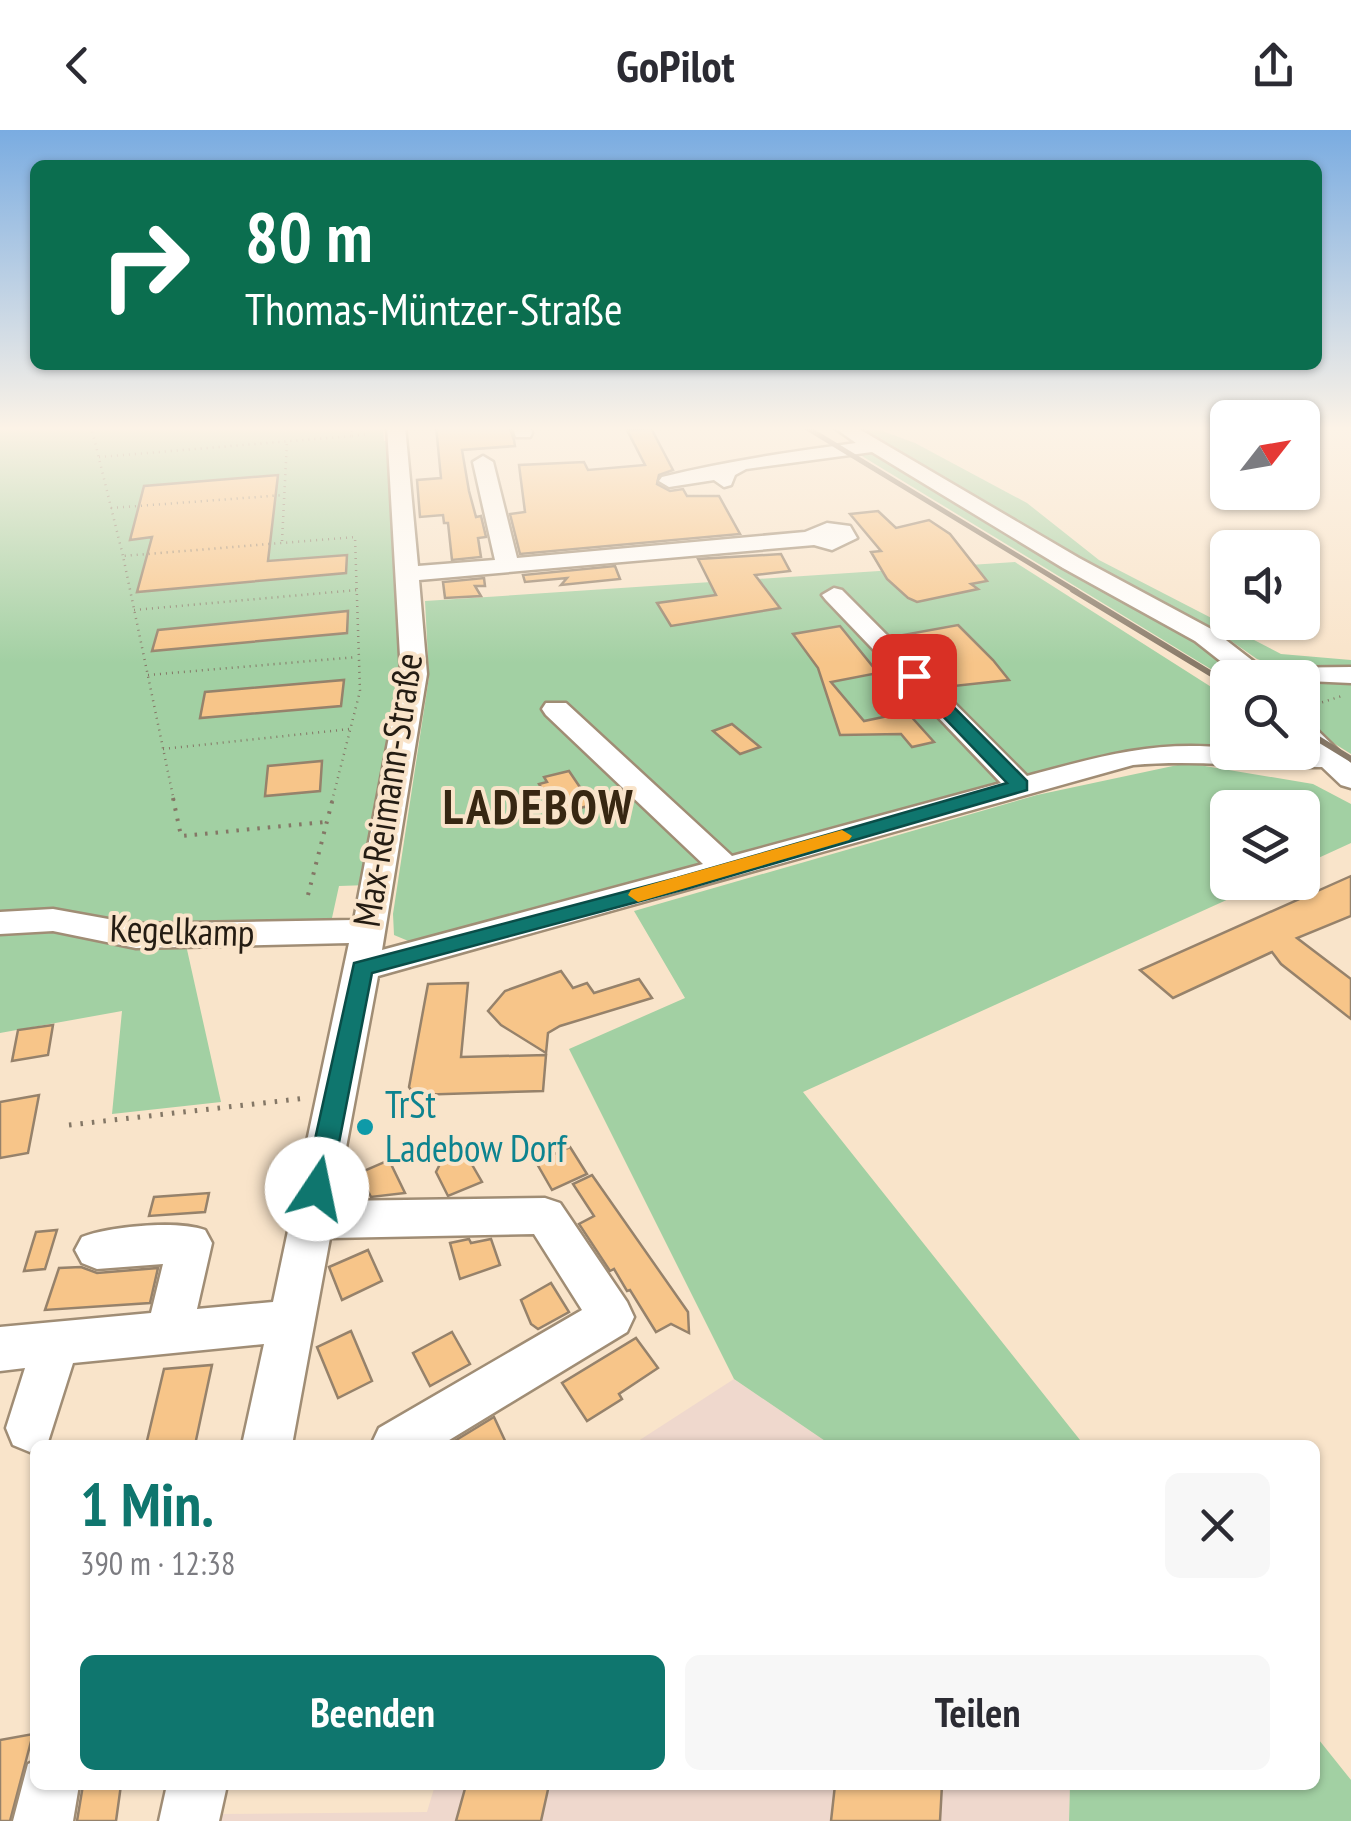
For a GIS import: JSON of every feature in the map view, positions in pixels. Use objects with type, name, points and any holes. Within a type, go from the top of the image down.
[{"type":"street","name":"Max-Reimann-Straße","points":[[268,1440],[414,674],[403,505]]},
{"type":"street","points":[[493,505],[508,565]]},
{"type":"street","points":[[974,505],[1108,584],[1184,621],[1240,660]]},
{"type":"street","points":[[409,574],[815,538]]},
{"type":"street","points":[[834,595],[1020,786]]},
{"type":"street","points":[[1320,676],[1351,675]]},
{"type":"street","points":[[556,709],[728,870]]},
{"type":"street","name":"Kegelkamp","points":[[0,923],[35,919],[136,936],[212,937],[364,950],[728,870],[1131,756],[1182,752],[1210,755]]},
{"type":"street","points":[[1320,753],[1351,779]]},
{"type":"street","points":[[1320,757],[1351,793]]},
{"type":"street","points":[[310,1220],[545,1216],[611,1317],[404,1440]]},
{"type":"street","points":[[96,1250],[190,1243],[169,1332]]},
{"type":"street","points":[[0,1350],[292,1322]]},
{"type":"street","points":[[30,1428],[56,1344]]},
{"type":"street","points":[[43,1821],[48,1790]]},
{"type":"street","points":[[188,1821],[195,1790]]},
{"type":"path","points":[[110,505],[181,836],[325,822]]},
{"type":"path","points":[[111,508],[152,505]]},
{"type":"path","points":[[282,542],[284,505]]},
{"type":"path","points":[[123,556],[355,538],[360,691],[308,895]]},
{"type":"path","points":[[134,610],[357,590]]},
{"type":"path","points":[[148,675],[359,657]]},
{"type":"path","points":[[1320,703],[1351,693]]},
{"type":"path","points":[[163,749],[350,729]]},
{"type":"path","points":[[69,1125],[336,1095]]},
{"type":"shaded area","points":[[734,1379],[824,1440],[640,1440]]},
{"type":"shaded area","points":[[434,1790],[1070,1790],[1069,1821],[217,1821],[218,1814],[427,1812]]},
{"type":"green space","points":[[0,505],[394,505],[407,687],[369,885],[339,886],[330,927],[186,945],[221,1102],[112,1114],[122,1011],[0,1033]]},
{"type":"green space","points":[[942,505],[967,505],[1178,623],[1223,660],[1210,660],[1210,669]]},
{"type":"green space","points":[[984,505],[1029,505],[1099,560],[1210,617],[1210,629],[1114,581]]},
{"type":"green space","points":[[1015,562],[1210,686],[1210,750],[1166,746],[1139,749],[1041,776],[1014,779],[418,945],[394,935],[393,914],[429,677],[425,601]]},
{"type":"green space","points":[[1230,640],[1254,640],[1281,654],[1351,660],[1351,671],[1320,671],[1320,660],[1257,659]]},
{"type":"green space","points":[[1351,680],[1351,754],[1320,735],[1320,681]]},
{"type":"green space","points":[[1187,763],[1210,767],[1210,770],[1313,784],[1351,804],[1351,843],[1320,857],[1320,790],[1210,790],[1210,900],[1227,900],[803,1092],[1080,1440],[824,1440],[734,1379],[569,1049],[685,998],[634,911],[1037,795]]},
{"type":"green space","points":[[1320,1741],[1351,1780],[1351,1821],[1069,1821],[1070,1790],[1320,1790]]},
{"type":"building","points":[[139,505],[275,505],[268,561],[347,555],[346,573],[137,592],[152,537],[130,540]]},
{"type":"building","points":[[419,505],[473,505],[476,517],[481,516],[486,537],[478,538],[481,557],[452,560],[448,523],[444,523],[443,515],[420,517]]},
{"type":"building","points":[[524,505],[724,505],[740,534],[520,554],[510,514],[525,512]]},
{"type":"building","points":[[878,511],[896,528],[929,520],[950,534],[987,581],[971,584],[978,589],[917,602],[908,598],[887,579],[871,552],[881,551],[850,514]]},
{"type":"building","points":[[781,554],[790,571],[755,575],[780,608],[671,626],[657,603],[716,595],[698,559]]},
{"type":"building","points":[[615,566],[620,579],[561,585],[567,578],[525,582],[523,575]]},
{"type":"building","points":[[484,578],[485,586],[475,586],[481,596],[445,598],[443,582]]},
{"type":"building","points":[[348,611],[347,633],[152,651],[158,630]]},
{"type":"building","points":[[958,625],[1009,680],[954,686],[903,635]]},
{"type":"building","points":[[840,626],[878,673],[831,682],[864,721],[907,712],[934,742],[912,747],[901,734],[840,735],[818,668],[793,634]]},
{"type":"building","points":[[344,680],[341,706],[200,718],[205,692]]},
{"type":"building","points":[[732,724],[760,747],[740,754],[713,731]]},
{"type":"building","points":[[322,761],[320,791],[265,796],[268,766]]},
{"type":"building","points":[[569,771],[592,805],[557,814],[539,784],[547,782],[544,777]]},
{"type":"building","points":[[1351,876],[1351,916],[1297,938],[1351,979],[1351,1019],[1281,964],[1272,952],[1173,998],[1140,970],[1297,900],[1320,900],[1320,890]]},
{"type":"building","points":[[561,971],[573,988],[587,983],[594,993],[639,979],[652,998],[560,1026],[548,1033],[546,1053],[501,1025],[488,1011],[505,991]]},
{"type":"building","points":[[468,983],[461,1057],[546,1055],[543,1091],[414,1095],[409,1087],[428,984]]},
{"type":"building","points":[[53,1025],[48,1055],[12,1061],[18,1030]]},
{"type":"building","points":[[39,1095],[28,1153],[0,1158],[0,1102]]},
{"type":"building","points":[[570,1147],[587,1174],[552,1190],[536,1162]]},
{"type":"building","points":[[467,1156],[482,1182],[448,1196],[436,1172],[440,1164]]},
{"type":"building","points":[[389,1160],[405,1193],[371,1197],[359,1173]]},
{"type":"building","points":[[592,1175],[688,1312],[689,1333],[671,1324],[656,1332],[630,1290],[614,1269],[610,1271],[579,1224],[594,1216],[573,1184]]},
{"type":"building","points":[[209,1193],[205,1212],[149,1216],[154,1197]]},
{"type":"building","points":[[57,1230],[45,1269],[24,1271],[36,1232]]},
{"type":"building","points":[[469,1239],[471,1243],[491,1239],[500,1265],[460,1279],[450,1243]]},
{"type":"building","points":[[368,1250],[382,1281],[342,1300],[329,1267]]},
{"type":"building","points":[[81,1267],[97,1273],[158,1268],[150,1303],[45,1310],[59,1268]]},
{"type":"building","points":[[551,1283],[569,1312],[538,1329],[531,1324],[521,1300]]},
{"type":"building","points":[[351,1331],[372,1381],[338,1398],[317,1347]]},
{"type":"building","points":[[452,1332],[470,1364],[430,1386],[413,1353]]},
{"type":"building","points":[[636,1338],[658,1368],[619,1394],[622,1399],[587,1421],[562,1383]]},
{"type":"building","points":[[212,1365],[196,1440],[147,1440],[164,1369]]},
{"type":"building","points":[[494,1417],[505,1440],[456,1440]]},
{"type":"building","points":[[30,1735],[10,1821],[0,1821],[0,1740]]},
{"type":"building","points":[[82,1790],[120,1790],[116,1821],[77,1821]]},
{"type":"building","points":[[465,1790],[548,1790],[541,1821],[456,1821]]},
{"type":"building","points":[[834,1790],[942,1790],[940,1821],[831,1821]]},
{"type":"railway","points":[[934,505],[1077,592]]},
{"type":"railway","points":[[1073,590],[1210,673]]},
{"type":"railway","points":[[1320,740],[1351,759]]},
{"type":"slow traffic","points":[[638,895],[842,836]]},
{"type":"place","name":"TrSt Ladebow Dorf","points":[[365,1127]]},
{"type":"district","name":"LADEBOW","points":[[539,807]]},
{"type":"route","points":[[317,1189],[362,968],[682,883],[1020,786],[914,676]]}]
